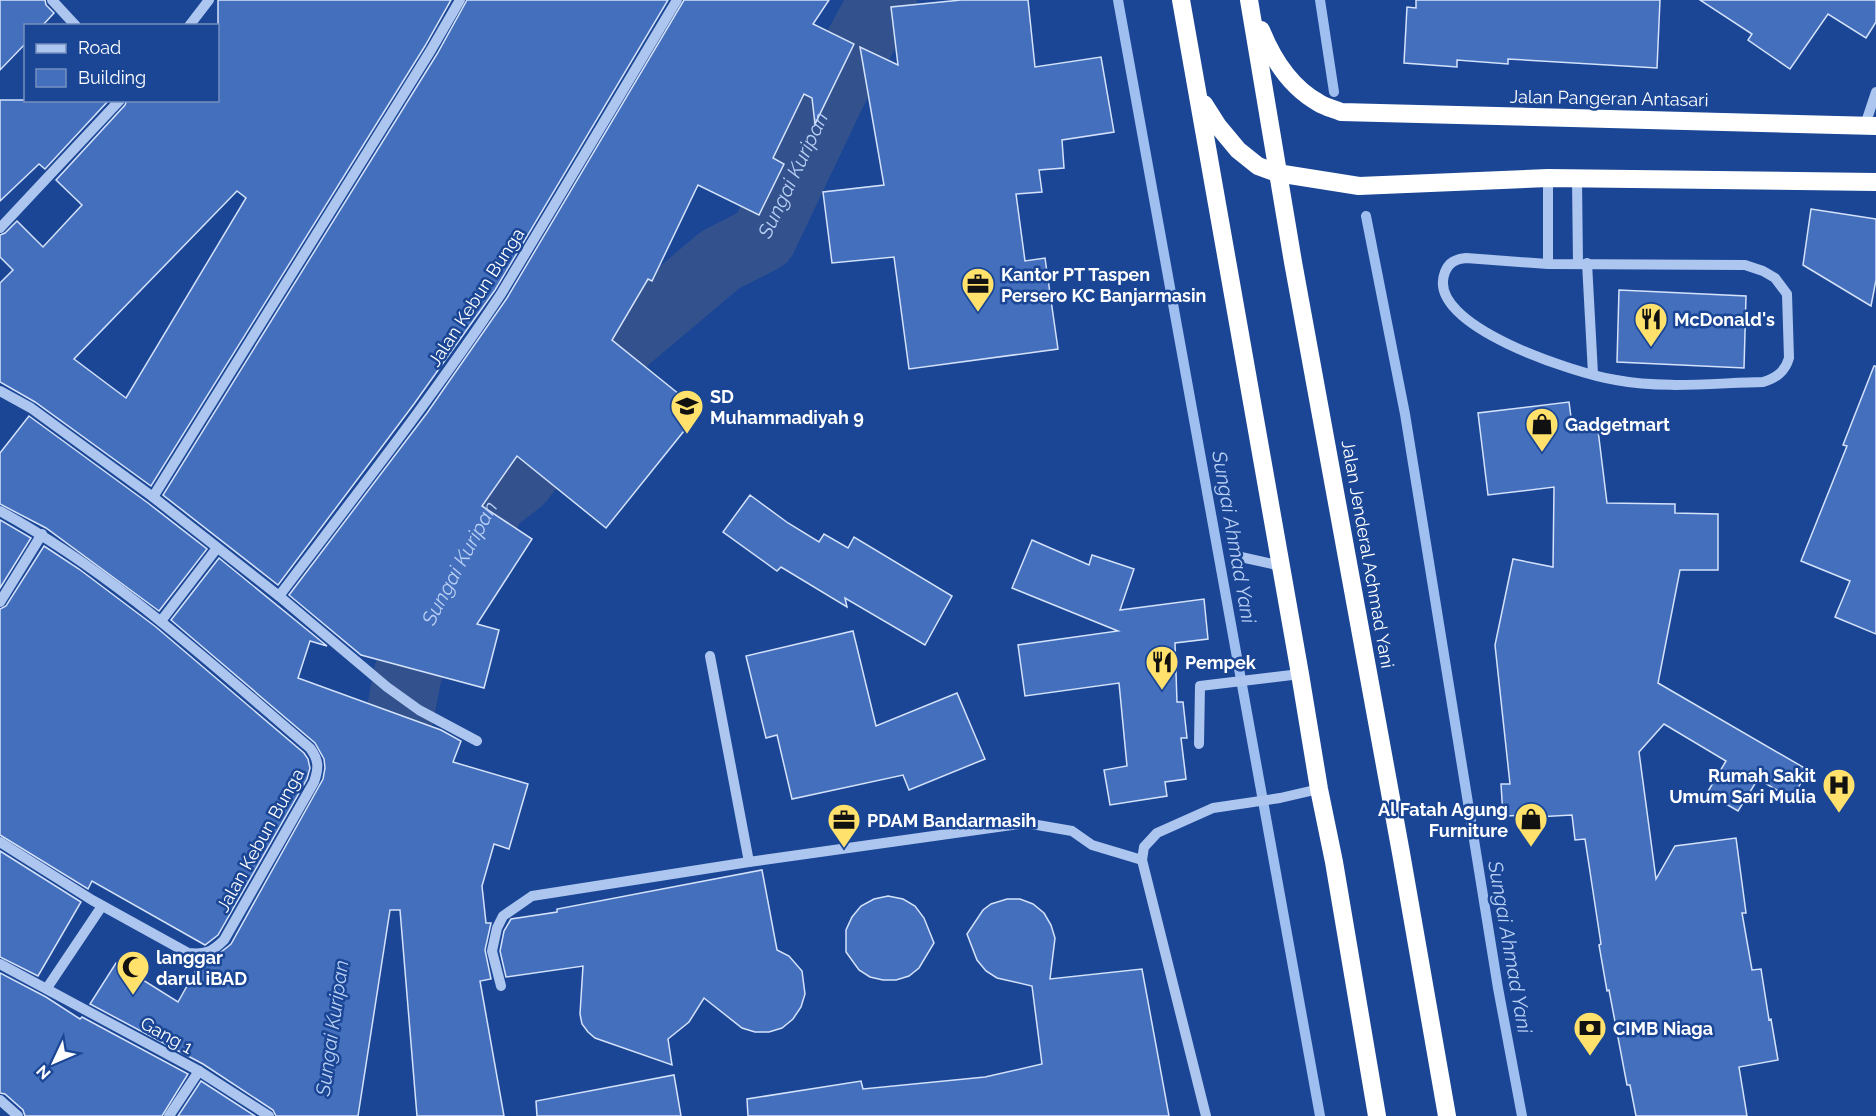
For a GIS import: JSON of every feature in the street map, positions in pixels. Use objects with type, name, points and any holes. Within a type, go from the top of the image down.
[{"type":"highway","points":[[1181,0],[1377,1116]]},
{"type":"highway","name":"Jalan Pangeran Antasari","points":[[1250,2],[1269,50],[1290,81],[1319,104],[1341,112],[1871,126]]},
{"type":"highway","name":"Jalan Jenderal Achmad Yani","points":[[1250,2],[1277,172],[1447,1116]]},
{"type":"highway","points":[[1198,94],[1218,126],[1238,150],[1258,166],[1277,172],[1359,186],[1548,178],[1876,182]]},
{"type":"street","points":[[52,0],[74,24]]},
{"type":"street","points":[[191,24],[209,0]]},
{"type":"street","points":[[153,497],[460,0]]},
{"type":"street","name":"Jalan Kebun Bunga","points":[[279,596],[433,394],[473,336],[501,294],[677,0]]},
{"type":"street","points":[[1871,126],[1876,92]]},
{"type":"street","points":[[0,228],[118,102]]},
{"type":"street","points":[[1548,178],[1548,264]]},
{"type":"street","points":[[1576,179],[1593,374]]},
{"type":"street","points":[[1455,259],[1548,264],[1745,265],[1763,271],[1775,278],[1787,294],[1789,358],[1786,366],[1773,379],[1763,382],[1661,385],[1616,380],[1558,365],[1499,340],[1462,317],[1446,297],[1442,286],[1444,273],[1455,259]]},
{"type":"street","points":[[0,392],[31,408],[153,497],[279,596],[387,687],[419,710],[477,741]]},
{"type":"street","name":"Jalan Kebun Bunga","points":[[0,511],[42,534],[84,562],[161,621],[310,748],[318,764],[314,782],[224,940],[210,952],[200,955],[188,953],[102,906],[0,842]]},
{"type":"street","points":[[0,602],[42,534]]},
{"type":"street","points":[[161,621],[217,548]]},
{"type":"street","points":[[1241,557],[1281,566]]},
{"type":"street","points":[[710,657],[749,862]]},
{"type":"street","points":[[1199,744],[1200,686],[1300,674]]},
{"type":"street","points":[[1206,1116],[1142,860],[1144,847],[1157,833],[1213,808],[1280,798],[1318,789]]},
{"type":"street","points":[[501,986],[492,951],[497,928],[503,916],[532,896],[749,862],[1026,823],[1072,831],[1092,845],[1142,860]]},
{"type":"street","points":[[47,988],[102,906]]},
{"type":"street","name":"Gang 1","points":[[0,964],[199,1071],[269,1116]]},
{"type":"street","points":[[169,1116],[199,1071]]},
{"type":"street","points":[[0,1100],[18,1116]]},
{"type":"building","points":[[0,0],[45,0],[46,5],[54,13],[44,24],[24,24],[24,45],[0,70]]},
{"type":"building","points":[[218,0],[451,0],[425,46],[151,486],[35,402],[0,382],[0,283],[13,270],[0,257],[0,235],[17,221],[43,247],[82,205],[56,180],[126,102],[219,102]],"holes":[[[237,191],[246,198],[126,398],[74,359]]]},
{"type":"building","points":[[467,0],[668,0],[495,290],[414,404],[278,585],[163,495],[437,54]]},
{"type":"building","points":[[684,0],[829,0],[813,24],[854,44],[815,124],[812,98],[804,94],[773,158],[784,164],[759,215],[698,185],[652,281],[648,279],[612,340],[700,411],[606,528],[517,456],[482,506],[532,539],[477,624],[499,630],[484,688],[361,655],[289,595],[427,413],[507,298]]},
{"type":"building","points":[[961,0],[1028,0],[1035,67],[1101,57],[1114,132],[1062,140],[1064,168],[1039,170],[1042,192],[1016,194],[1025,261],[1045,258],[1058,349],[909,369],[894,257],[832,263],[823,192],[884,185],[860,47],[898,65],[891,7]]},
{"type":"building","points":[[1416,0],[1660,0],[1657,68],[1508,59],[1508,64],[1457,60],[1457,67],[1404,63],[1407,7],[1416,8]]},
{"type":"building","points":[[1700,0],[1876,0],[1876,22],[1866,38],[1828,14],[1790,69],[1748,40],[1752,34]]},
{"type":"building","points":[[0,100],[107,102],[45,169],[39,164],[0,201]]},
{"type":"building","points":[[1811,209],[1876,219],[1876,280],[1871,306],[1803,265]]},
{"type":"building","points":[[1619,290],[1746,296],[1744,368],[1617,362]]},
{"type":"building","points":[[1874,366],[1876,366],[1876,634],[1835,617],[1850,581],[1801,561],[1847,446],[1843,445]]},
{"type":"building","points":[[1569,402],[1572,425],[1597,422],[1607,503],[1675,504],[1675,513],[1718,514],[1718,570],[1680,570],[1658,683],[1808,770],[1792,799],[1758,779],[1738,811],[1707,793],[1726,761],[1664,724],[1639,752],[1656,879],[1675,846],[1736,838],[1746,913],[1742,913],[1752,970],[1761,969],[1778,1060],[1739,1067],[1747,1116],[1636,1116],[1630,1085],[1627,1085],[1609,990],[1607,991],[1585,839],[1575,840],[1572,815],[1503,816],[1501,784],[1510,784],[1495,645],[1513,559],[1553,567],[1554,487],[1488,495],[1478,413]]},
{"type":"building","points":[[29,416],[207,549],[159,611],[46,528],[0,504],[0,453]]},
{"type":"building","points":[[750,495],[819,542],[824,534],[848,548],[854,537],[952,596],[925,645],[845,598],[847,607],[781,567],[777,571],[723,532]]},
{"type":"building","points":[[0,520],[31,538],[0,588]]},
{"type":"building","points":[[1032,540],[1089,565],[1092,555],[1134,569],[1120,610],[1204,599],[1208,639],[1175,643],[1177,702],[1183,702],[1187,738],[1181,738],[1186,779],[1165,782],[1167,796],[1110,805],[1104,770],[1127,766],[1119,683],[1025,696],[1018,645],[1118,631],[1012,588]]},
{"type":"building","points":[[44,546],[79,569],[156,627],[304,753],[308,759],[310,768],[307,779],[218,935],[205,945],[92,881],[88,889],[0,835],[0,609],[6,606]]},
{"type":"building","points":[[219,558],[327,646],[310,641],[298,678],[441,730],[461,741],[453,762],[528,784],[509,849],[494,844],[482,886],[486,923],[491,923],[485,950],[491,979],[480,981],[504,1116],[417,1116],[400,910],[390,910],[358,1116],[276,1116],[273,1110],[203,1064],[90,1004],[116,963],[178,1002],[201,961],[216,956],[231,944],[323,779],[324,759],[315,743],[171,620]]},
{"type":"building","points":[[853,631],[876,726],[957,693],[985,759],[909,790],[903,775],[792,799],[777,735],[766,738],[746,656]]},
{"type":"building","points":[[0,851],[81,902],[38,976],[0,957]]},
{"type":"building","points":[[762,870],[777,950],[789,956],[802,971],[805,994],[801,1007],[793,1019],[782,1028],[769,1032],[755,1032],[742,1028],[704,998],[689,1022],[668,1039],[672,1065],[595,1038],[588,1032],[582,1024],[580,1014],[583,966],[506,977],[500,951],[504,931],[511,919],[557,912],[557,909]]},
{"type":"building","points":[[888,896],[903,899],[915,906],[924,918],[934,943],[919,968],[909,976],[896,980],[870,977],[859,970],[846,952],[846,930],[852,917],[861,906],[874,899]]},
{"type":"building","points":[[1007,899],[1020,899],[1033,904],[1044,913],[1051,925],[1055,938],[1050,979],[1142,969],[1169,1116],[748,1116],[747,1099],[861,1081],[863,1089],[985,1077],[1042,1064],[1032,986],[997,978],[986,971],[977,960],[967,934],[983,910],[991,904]]},
{"type":"building","points":[[0,973],[46,997],[80,1019],[82,1017],[188,1074],[162,1116],[25,1116],[23,1110],[5,1094],[0,1093]]},
{"type":"building","points":[[674,1075],[681,1116],[537,1116],[536,1101]]},
{"type":"building","points":[[201,1081],[255,1116],[178,1116]]},
{"type":"waterway","name":"Sungai Kuripan","points":[[382,807],[408,673],[431,616],[493,501],[520,480],[624,341],[720,260],[763,238],[833,91],[883,0]]},
{"type":"waterway","name":"Sungai Ahmad Yani","points":[[1118,0],[1320,1116]]},
{"type":"waterway","name":"Sungai Ahmad Yani","points":[[1320,0],[1334,92]]},
{"type":"waterway","name":"Sungai Ahmad Yani","points":[[1366,216],[1405,414],[1498,988],[1522,1116]]},
{"type":"place","name":"Kantor PT Taspen Persero KC Banjarmasin","points":[[978,313]]},
{"type":"place","name":"McDonald's","points":[[1651,348]]},
{"type":"place","name":"SD Muhammadiyah 9","points":[[687,435]]},
{"type":"place","name":"Gadgetmart","points":[[1542,453]]},
{"type":"place","name":"Pempek","points":[[1162,691]]},
{"type":"place","name":"Rumah Sakit Umum Sari Mulia","points":[[1839,814]]},
{"type":"place","name":"Al Fatah Agung Furniture","points":[[1531,848]]},
{"type":"place","name":"PDAM Bandarmasih","points":[[844,849]]},
{"type":"place","name":"langgar darul iBAD","points":[[133,996]]},
{"type":"place","name":"CIMB Niaga","points":[[1590,1057]]}]
